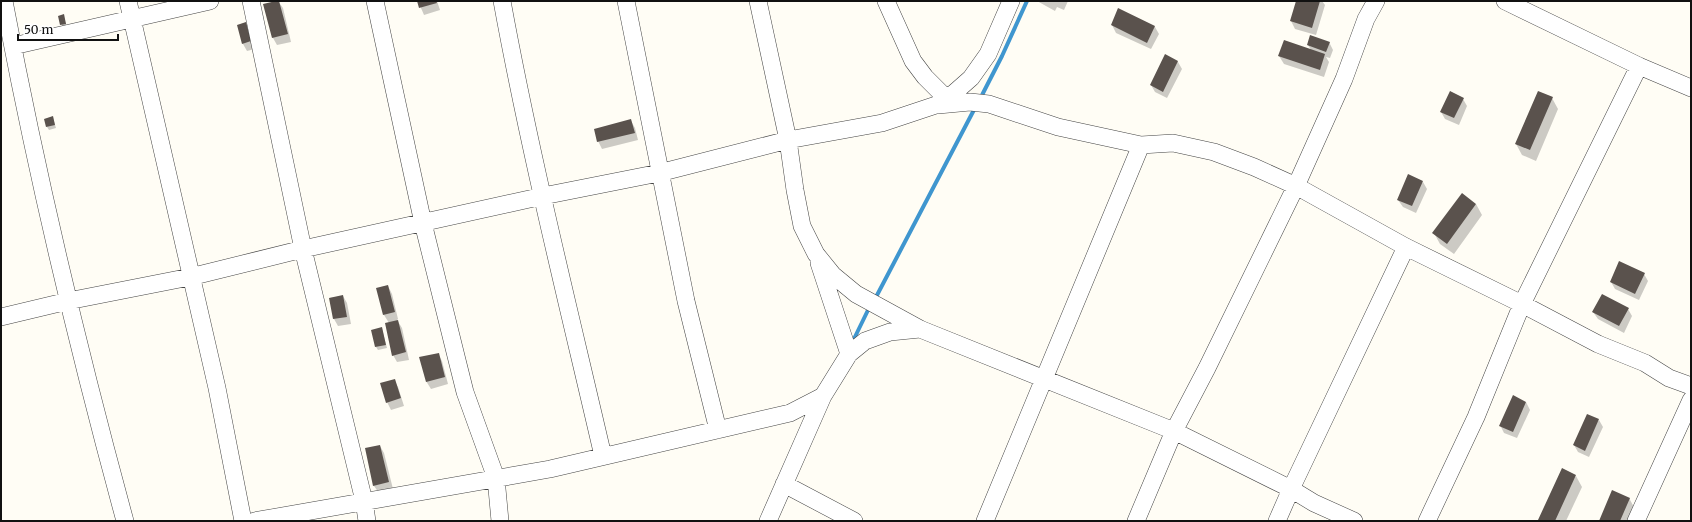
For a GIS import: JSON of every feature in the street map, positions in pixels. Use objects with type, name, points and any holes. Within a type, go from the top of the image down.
[{"type":"street","points":[[4,1],[68,301],[93,405],[125,521]]},
{"type":"street","points":[[128,1],[190,277],[217,388],[243,521]]},
{"type":"street","points":[[13,46],[210,1]]},
{"type":"street","points":[[251,1],[303,250],[364,501],[367,521]]},
{"type":"street","points":[[375,1],[422,223],[466,392],[496,478],[500,521]]},
{"type":"street","points":[[502,1],[543,196],[603,456]]},
{"type":"street","points":[[626,1],[659,173],[686,301],[718,430]]},
{"type":"street","points":[[758,1],[788,140],[802,226],[816,254],[849,354]]},
{"type":"street","points":[[886,1],[913,61],[941,101]]},
{"type":"street","points":[[1,317],[68,301],[190,277],[543,196],[659,173],[788,140],[882,123],[941,101],[971,78],[988,54],[1011,1]]},
{"type":"street","points":[[1136,521],[1174,431],[1207,368],[1296,186],[1344,79],[1366,19],[1376,1]]},
{"type":"street","points":[[1505,1],[1639,66],[1691,88]]},
{"type":"street","points":[[1427,521],[1476,418],[1522,304],[1639,66]]},
{"type":"street","points":[[941,101],[989,104],[1058,127],[1141,146],[1173,143],[1214,152],[1254,167],[1296,186],[1406,247],[1522,304],[1598,344],[1645,363],[1669,378],[1691,386]]},
{"type":"street","points":[[985,521],[1141,146]]},
{"type":"street","points":[[1277,521],[1406,247]]},
{"type":"street","points":[[816,254],[833,275],[856,294],[920,329],[1174,431],[1291,489],[1314,503],[1354,521]]},
{"type":"street","points":[[768,521],[823,396],[849,354],[865,341],[890,332],[920,329]]},
{"type":"street","points":[[254,521],[550,469],[790,413],[823,396]]},
{"type":"street","points":[[1636,521],[1691,400]]},
{"type":"street","points":[[784,484],[854,521]]},
{"type":"building","points":[[279,1],[288,34],[272,38],[263,4]]},
{"type":"building","points":[[417,1],[436,1],[437,3],[419,8]]},
{"type":"building","points":[[1296,1],[1320,1],[1312,28],[1290,21]]},
{"type":"building","points":[[1118,8],[1155,26],[1147,43],[1111,25]]},
{"type":"building","points":[[64,14],[66,24],[60,25],[58,16]]},
{"type":"building","points":[[246,22],[251,41],[242,44],[237,25]]},
{"type":"building","points":[[1310,35],[1330,42],[1326,52],[1307,45]]},
{"type":"building","points":[[1284,40],[1325,54],[1320,70],[1278,56]]},
{"type":"building","points":[[1165,54],[1178,61],[1163,92],[1150,85]]},
{"type":"building","points":[[1450,91],[1464,98],[1454,118],[1440,112]]},
{"type":"building","points":[[1538,91],[1553,97],[1530,150],[1515,144]]},
{"type":"building","points":[[53,116],[55,125],[46,127],[44,119]]},
{"type":"building","points":[[631,119],[635,133],[597,142],[594,129]]},
{"type":"building","points":[[1408,174],[1423,181],[1412,206],[1397,200]]},
{"type":"building","points":[[1462,193],[1476,204],[1447,244],[1432,233]]},
{"type":"building","points":[[1619,261],[1645,273],[1635,294],[1610,282]]},
{"type":"building","points":[[388,285],[395,312],[383,315],[376,288]]},
{"type":"building","points":[[1602,294],[1629,308],[1619,326],[1592,312]]},
{"type":"building","points":[[343,295],[347,317],[333,319],[329,298]]},
{"type":"building","points":[[398,320],[406,352],[392,356],[385,323]]},
{"type":"building","points":[[382,327],[386,345],[375,347],[371,330]]},
{"type":"building","points":[[439,353],[445,377],[426,382],[419,357]]},
{"type":"building","points":[[395,379],[401,398],[386,403],[380,383]]},
{"type":"building","points":[[1513,395],[1526,402],[1513,432],[1499,426]]},
{"type":"building","points":[[1587,414],[1599,419],[1585,451],[1573,445]]},
{"type":"building","points":[[380,445],[389,482],[373,486],[365,448]]},
{"type":"building","points":[[1562,468],[1576,475],[1555,521],[1540,521],[1538,520]]},
{"type":"building","points":[[1612,490],[1630,498],[1620,521],[1599,521]]},
{"type":"waterway","points":[[980,99],[1002,56],[1027,1]]},
{"type":"waterway","points":[[875,299],[976,106]]},
{"type":"waterway","points":[[852,343],[870,306]]}]
